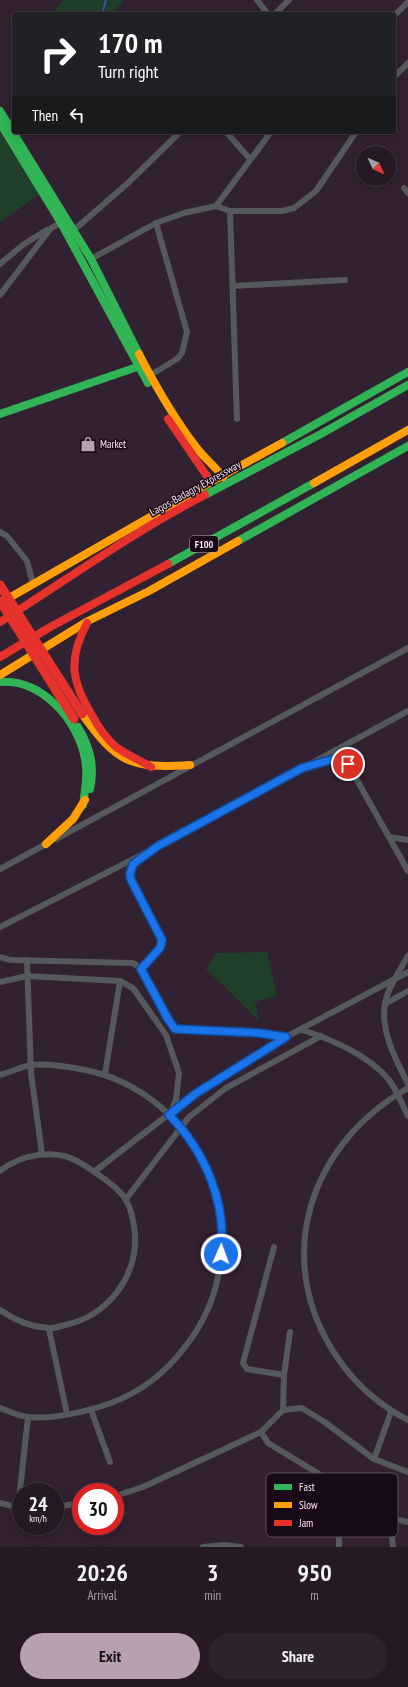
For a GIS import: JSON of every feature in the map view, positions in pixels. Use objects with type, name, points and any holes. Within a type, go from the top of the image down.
[{"type":"main road","points":[[0,111],[12,132]]},
{"type":"main road","points":[[0,122],[61,223],[70,232]]},
{"type":"main road","points":[[13,134],[90,265],[169,421],[211,482]]},
{"type":"main road","points":[[0,414],[90,382],[141,366]]},
{"type":"main road","name":"Lagos-Badagry Expressway","points":[[0,604],[211,482],[223,477],[408,372]]},
{"type":"main road","points":[[147,377],[185,434],[223,477]]},
{"type":"main road","name":"Lagos-Badagry Expressway","points":[[0,622],[69,578],[94,559],[200,497],[319,435],[408,385]]},
{"type":"main road","name":"F100","points":[[0,657],[52,626],[142,579],[408,430]]},
{"type":"main road","points":[[0,675],[88,621],[149,590],[408,446]]},
{"type":"main road","points":[[0,585],[78,716],[93,763],[92,782],[83,805],[73,819],[46,844]]},
{"type":"main road","points":[[0,601],[78,716],[112,752],[129,762],[151,767],[190,765]]},
{"type":"main road","points":[[88,621],[77,640],[73,659],[73,670],[78,691],[94,720],[111,741],[124,752],[151,767]]},
{"type":"main road","points":[[0,682],[18,682],[34,688],[51,702],[68,722],[84,754],[86,780],[83,805]]},
{"type":"street","points":[[256,0],[266,12]]},
{"type":"street","points":[[276,12],[289,0]]},
{"type":"street","points":[[396,14],[408,2]]},
{"type":"street","points":[[396,75],[408,63]]},
{"type":"street","points":[[70,232],[128,183],[178,134]]},
{"type":"street","points":[[228,134],[250,159]]},
{"type":"street","points":[[216,206],[269,134]]},
{"type":"street","points":[[90,265],[156,222],[216,206],[230,211],[282,211],[294,208],[316,190],[355,134]]},
{"type":"street","points":[[230,211],[237,419]]},
{"type":"street","points":[[147,377],[177,359],[182,353],[187,332],[156,222]]},
{"type":"street","points":[[0,264],[24,244],[61,223]]},
{"type":"street","points":[[0,294],[51,228]]},
{"type":"street","points":[[233,286],[345,280]]},
{"type":"street","points":[[0,532],[7,536],[27,561],[33,584]]},
{"type":"street","points":[[0,869],[408,648]]},
{"type":"street","points":[[0,927],[158,846],[408,711]]},
{"type":"street","points":[[302,768],[334,759],[343,760],[348,764],[389,838],[406,862],[408,871]]},
{"type":"street","points":[[389,838],[408,840]]},
{"type":"street","points":[[141,969],[160,948],[162,940],[130,874],[133,864],[158,846]]},
{"type":"street","points":[[408,956],[395,979],[385,1004],[385,1016],[391,1048],[408,1084]]},
{"type":"street","points":[[0,957],[10,960],[133,963],[141,969],[175,1029],[259,1033],[286,1037]]},
{"type":"street","points":[[27,960],[31,1065],[42,1154]]},
{"type":"street","points":[[95,1171],[195,1094],[286,1037],[302,1030],[408,972]]},
{"type":"street","points":[[0,982],[27,976],[120,981],[133,988],[166,1035],[179,1073],[176,1100],[169,1115]]},
{"type":"street","points":[[105,1074],[120,981]]},
{"type":"street","points":[[385,1004],[408,991]]},
{"type":"street","points":[[302,1030],[321,1036],[349,1050],[377,1068],[390,1081],[408,1116]]},
{"type":"street","points":[[126,1200],[189,1117],[226,1088],[321,1036]]},
{"type":"street","points":[[0,1075],[31,1065],[64,1066],[105,1074],[130,1086],[169,1115],[182,1128],[197,1150],[212,1179],[220,1211],[223,1243],[220,1269],[210,1307],[190,1341],[174,1361],[150,1382],[122,1399],[91,1410],[66,1414],[28,1417],[0,1408]]},
{"type":"street","points":[[408,1088],[357,1126],[338,1149],[324,1172],[313,1199],[304,1250],[304,1276],[308,1296],[317,1322],[329,1345],[344,1368],[364,1389],[391,1412],[408,1420]]},
{"type":"street","points":[[0,1171],[8,1164],[42,1154],[67,1155],[95,1171],[126,1200],[134,1223],[136,1248],[129,1273],[116,1295],[97,1312],[74,1323],[49,1328],[18,1320],[0,1311]]},
{"type":"street","points":[[274,1248],[243,1363],[246,1369],[284,1375]]},
{"type":"street","points":[[49,1328],[66,1414]]},
{"type":"street","points":[[283,1410],[284,1375],[290,1332]]},
{"type":"street","points":[[124,1493],[143,1487],[261,1432],[283,1410],[302,1408],[326,1423],[374,1459],[408,1472]]},
{"type":"street","points":[[91,1410],[110,1462]]},
{"type":"street","points":[[374,1459],[391,1412]]},
{"type":"street","points":[[21,1483],[28,1417]]},
{"type":"street","points":[[261,1432],[268,1443],[317,1473]]},
{"type":"street","points":[[0,1503],[12,1506]]},
{"type":"street","points":[[398,1520],[408,1522]]},
{"type":"street","points":[[392,1537],[393,1547]]},
{"type":"street","points":[[203,1547],[225,1545],[241,1547]]},
{"type":"green space","points":[[64,0],[124,0],[115,12],[59,12],[55,9]]},
{"type":"green space","points":[[0,133],[40,194],[0,222]]},
{"type":"green space","points":[[267,952],[277,996],[255,1002],[259,1021],[206,969],[216,953]]},
{"type":"waterway","points":[[103,12],[106,0]]},
{"type":"traffic: fast","points":[[0,111],[12,131]]},
{"type":"traffic: fast","points":[[0,123],[61,223],[148,383]]},
{"type":"traffic: fast","points":[[14,134],[91,259],[139,354]]},
{"type":"traffic: fast","points":[[0,414],[143,365]]},
{"type":"traffic: fast","points":[[282,443],[408,372]]},
{"type":"traffic: fast","points":[[205,495],[319,435],[408,385]]},
{"type":"traffic: fast","points":[[238,541],[408,446]]},
{"type":"traffic: fast","points":[[168,564],[314,483]]},
{"type":"traffic: fast","points":[[0,682],[15,683],[30,687],[44,695],[56,705],[75,730],[81,744],[86,765],[83,805]]},
{"type":"traffic: fast","points":[[78,727],[86,742],[92,765],[90,789]]},
{"type":"traffic: slow","points":[[139,354],[180,425],[199,451],[223,477]]},
{"type":"traffic: slow","points":[[314,483],[408,430]]},
{"type":"traffic: slow","points":[[2,602],[282,443]]},
{"type":"traffic: slow","points":[[0,675],[88,621],[149,591],[238,541]]},
{"type":"traffic: slow","points":[[82,714],[105,743],[116,753],[127,759],[139,764],[153,766],[190,765]]},
{"type":"traffic: slow","points":[[46,844],[73,819],[85,800]]},
{"type":"traffic: jam","points":[[168,419],[211,482]]},
{"type":"traffic: jam","points":[[0,622],[126,540],[205,495]]},
{"type":"traffic: jam","points":[[0,657],[52,626],[168,564]]},
{"type":"traffic: jam","points":[[0,585],[82,714]]},
{"type":"traffic: jam","points":[[0,601],[74,719]]},
{"type":"traffic: jam","points":[[87,623],[77,648],[74,670],[76,680],[85,703],[102,732],[116,747],[151,767]]},
{"type":"place","name":"Market","points":[[88,444]]},
{"type":"route","points":[[221,1254],[223,1243],[220,1211],[212,1179],[188,1136],[169,1115],[195,1094],[286,1037],[259,1033],[185,1031],[175,1029],[141,969],[160,948],[162,940],[131,880],[131,869],[133,864],[145,857],[158,846],[302,768],[334,759],[343,760],[348,764]]}]
